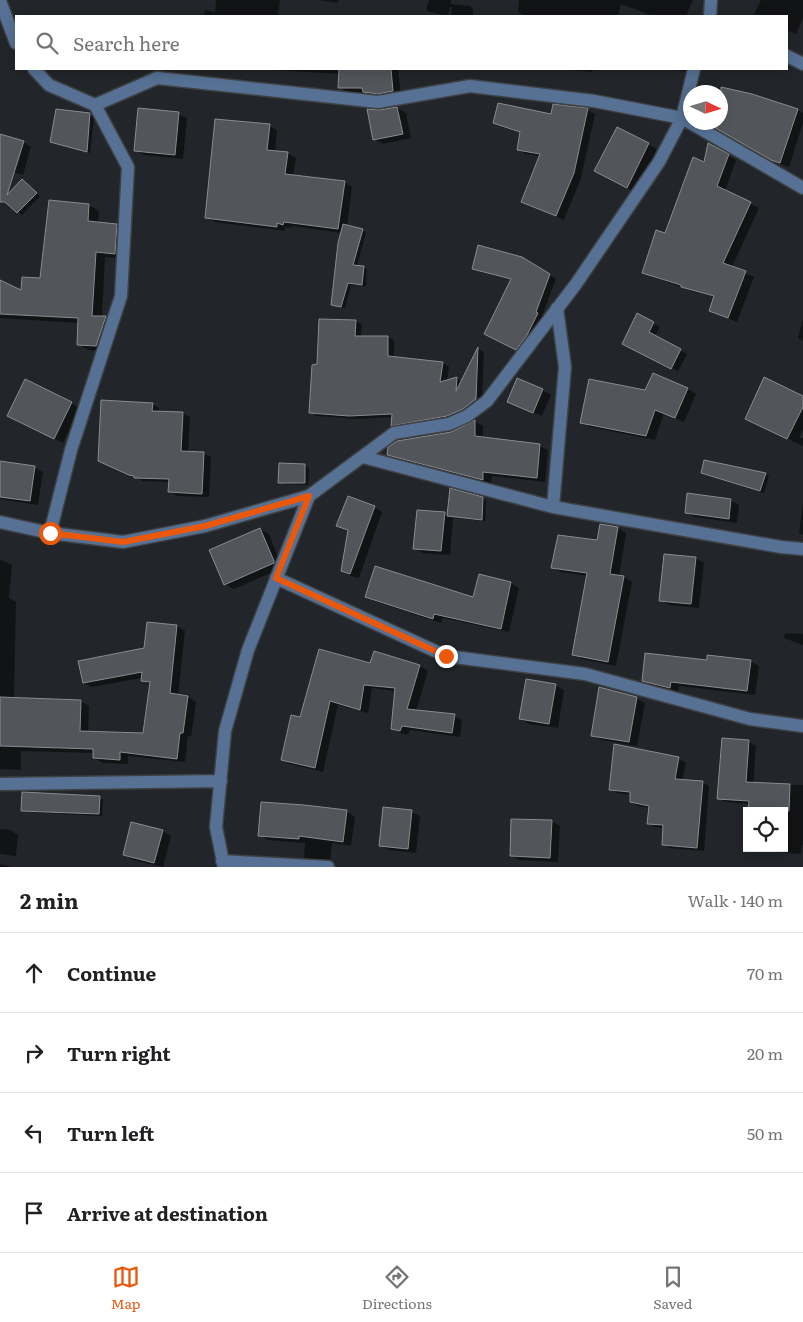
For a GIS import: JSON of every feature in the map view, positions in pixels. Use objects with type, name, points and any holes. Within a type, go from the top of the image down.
[{"type":"street","points":[[711,0],[711,15]]},
{"type":"street","points":[[0,1],[15,40]]},
{"type":"street","points":[[788,56],[803,64]]},
{"type":"street","points":[[35,70],[49,85],[95,105],[128,167],[121,296],[71,450],[50,533]]},
{"type":"street","points":[[0,522],[50,533],[123,542],[205,526],[309,496],[394,433],[449,424],[467,416],[487,401],[576,284],[659,162],[682,118],[694,70]]},
{"type":"street","points":[[95,105],[157,78],[378,102],[470,86],[594,100],[682,118],[803,188]]},
{"type":"street","points":[[553,506],[565,367],[557,308]]},
{"type":"street","points":[[363,457],[553,506],[803,549]]},
{"type":"street","points":[[309,496],[248,650],[225,731],[216,827],[223,864],[328,867]]},
{"type":"street","points":[[276,578],[446,656],[585,674],[750,718],[803,726]]},
{"type":"street","points":[[0,784],[220,781]]},
{"type":"building","points":[[339,70],[391,70],[393,91],[378,94],[363,92],[362,88],[338,88]]},
{"type":"building","points":[[728,89],[752,94],[798,109],[780,163],[771,160],[719,130],[728,130]]},
{"type":"building","points":[[498,103],[551,114],[553,104],[588,108],[574,173],[556,216],[521,202],[540,154],[517,150],[520,132],[493,123]]},
{"type":"building","points":[[397,107],[403,134],[373,140],[367,109],[379,110]]},
{"type":"building","points":[[138,108],[179,112],[175,155],[134,151]]},
{"type":"building","points":[[56,109],[90,113],[87,152],[50,142]]},
{"type":"building","points":[[215,119],[270,124],[267,150],[288,152],[285,174],[345,181],[338,229],[284,222],[283,225],[277,223],[277,227],[205,218]]},
{"type":"building","points":[[617,127],[649,143],[627,188],[594,171]]},
{"type":"building","points":[[0,134],[24,141],[7,195],[22,179],[37,193],[17,213],[5,202],[0,202]]},
{"type":"building","points":[[708,143],[729,154],[717,186],[751,202],[723,263],[746,271],[728,318],[709,311],[714,296],[642,273],[656,230],[665,233],[693,157],[704,162]]},
{"type":"building","points":[[49,200],[89,204],[88,221],[117,224],[115,254],[96,252],[92,316],[106,316],[96,346],[77,345],[78,318],[0,314],[0,280],[21,290],[22,277],[40,278]]},
{"type":"building","points":[[343,224],[363,229],[353,265],[364,266],[362,285],[348,283],[341,307],[331,305],[338,243]]},
{"type":"building","points":[[478,245],[522,257],[550,274],[536,312],[538,313],[526,337],[516,350],[484,334],[511,279],[472,269]]},
{"type":"building","points":[[637,313],[654,322],[649,332],[681,349],[671,369],[622,344]]},
{"type":"building","points":[[319,319],[356,320],[355,336],[388,336],[388,356],[443,362],[440,382],[457,377],[456,391],[478,347],[476,399],[463,409],[447,416],[391,426],[392,414],[349,416],[309,413],[312,365],[317,364]]},
{"type":"building","points":[[653,373],[688,388],[675,418],[655,410],[646,436],[580,423],[589,379],[645,390]]},
{"type":"building","points":[[764,377],[803,396],[803,407],[787,439],[745,419]]},
{"type":"building","points":[[517,378],[543,389],[533,413],[507,402]]},
{"type":"building","points":[[25,379],[72,402],[54,439],[7,416]]},
{"type":"building","points":[[101,400],[153,403],[152,411],[183,412],[181,451],[204,452],[202,494],[168,492],[169,479],[134,478],[134,476],[98,461]]},
{"type":"building","points":[[475,420],[475,436],[540,444],[537,478],[483,472],[483,480],[387,455],[388,447],[397,441],[451,432]]},
{"type":"building","points":[[704,460],[766,473],[760,491],[701,473]]},
{"type":"building","points":[[0,461],[35,466],[30,501],[0,497]]},
{"type":"building","points":[[279,463],[305,464],[305,483],[278,483]]},
{"type":"building","points":[[450,488],[483,497],[482,520],[447,516]]},
{"type":"building","points":[[687,493],[731,499],[729,519],[685,513]]},
{"type":"building","points":[[348,496],[375,506],[350,574],[341,571],[348,530],[336,526]]},
{"type":"building","points":[[417,510],[445,512],[441,551],[413,549]]},
{"type":"building","points":[[600,524],[618,527],[610,574],[624,576],[608,662],[572,655],[587,573],[551,568],[558,535],[597,540]]},
{"type":"building","points":[[260,528],[274,563],[224,585],[209,550]]},
{"type":"building","points":[[664,554],[696,557],[691,604],[659,601]]},
{"type":"building","points":[[375,566],[473,597],[479,574],[511,582],[501,629],[434,614],[433,619],[365,597]]},
{"type":"building","points":[[147,622],[177,625],[170,693],[188,696],[183,733],[180,733],[177,759],[120,752],[120,760],[93,758],[93,749],[0,746],[0,697],[81,700],[80,731],[143,733],[150,682],[141,681],[142,672],[83,683],[78,661],[144,648]]},
{"type":"building","points":[[319,649],[370,663],[374,651],[420,665],[407,709],[455,714],[452,733],[402,726],[400,731],[391,729],[395,688],[364,685],[360,710],[330,701],[315,768],[281,760],[291,715],[300,717]]},
{"type":"building","points":[[645,653],[707,660],[707,655],[751,660],[747,691],[671,682],[670,688],[642,681]]},
{"type":"building","points":[[526,679],[556,684],[549,724],[519,719]]},
{"type":"building","points":[[599,687],[637,697],[629,742],[591,736]]},
{"type":"building","points":[[722,738],[749,740],[746,782],[790,784],[789,811],[788,807],[748,807],[749,801],[717,799]]},
{"type":"building","points":[[614,744],[679,757],[675,779],[703,781],[697,848],[662,845],[663,825],[647,824],[649,806],[630,802],[630,792],[609,790]]},
{"type":"building","points":[[22,792],[100,796],[99,814],[21,811]]},
{"type":"building","points":[[261,802],[347,810],[343,842],[299,836],[299,839],[258,836]]},
{"type":"building","points":[[383,807],[412,810],[408,849],[379,846]]},
{"type":"building","points":[[511,819],[552,820],[550,858],[510,856]]},
{"type":"building","points":[[131,822],[163,830],[154,863],[123,855]]},
{"type":"route","points":[[50,533],[123,542],[205,526],[309,496],[276,578],[446,656]]}]
